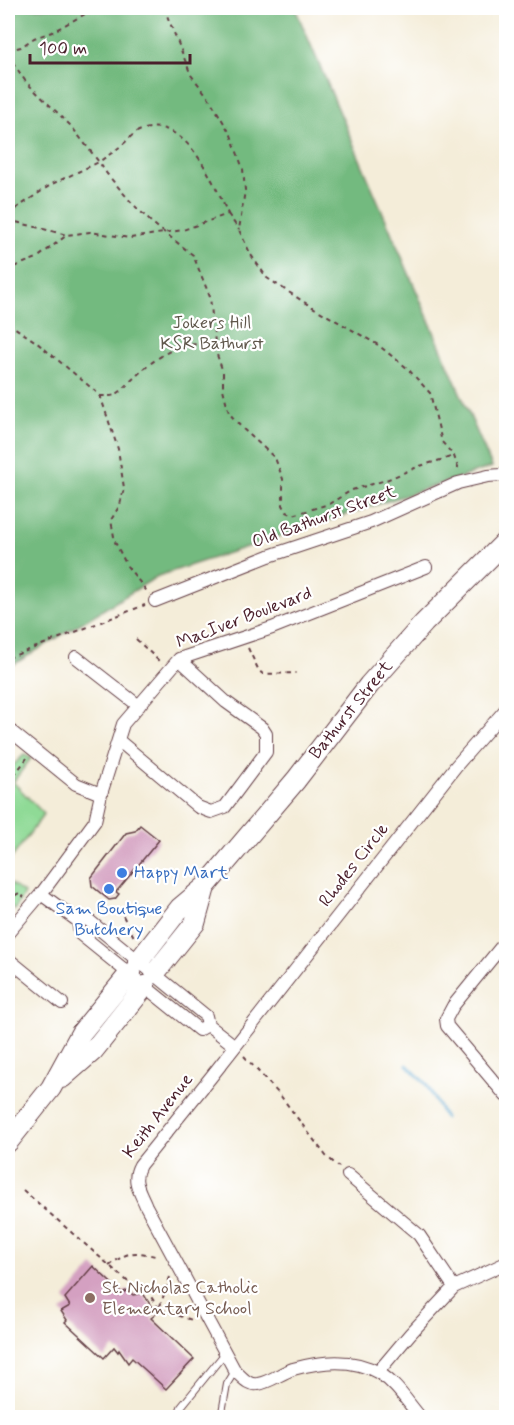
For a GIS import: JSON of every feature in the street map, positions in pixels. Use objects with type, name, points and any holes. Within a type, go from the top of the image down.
[{"type":"main road","name":"Bathurst Street","points":[[8,1142],[51,1088],[81,1033],[180,908],[206,887],[296,780],[369,685],[424,623],[507,541]]},
{"type":"main road","name":"Bathurst Street","points":[[51,1088],[93,1051],[195,922],[206,887]]},
{"type":"street","name":"Old Bathurst Street","points":[[155,601],[269,556],[371,522],[464,482],[488,476],[501,475],[507,478]]},
{"type":"street","name":"MacIver Boulevard","points":[[8,933],[94,821],[123,724],[179,659],[316,611],[426,567]]},
{"type":"street","points":[[76,657],[139,706]]},
{"type":"street","points":[[118,740],[198,807],[211,812],[225,807],[266,752],[266,734],[262,728],[226,702],[179,659]]},
{"type":"street","name":"Rhodes Circle","points":[[235,1046],[456,766],[507,710]]},
{"type":"street","points":[[8,729],[76,784],[101,794]]},
{"type":"street","points":[[37,898],[78,921],[87,919],[134,968],[206,1016],[208,1025],[235,1046]]},
{"type":"street","points":[[507,941],[453,1006],[446,1018],[447,1026],[507,1096]]},
{"type":"street","points":[[8,959],[62,1003]]},
{"type":"street","name":"Keith Avenue","points":[[235,1046],[135,1174],[137,1186],[146,1206],[235,1371]]},
{"type":"street","points":[[348,1175],[419,1235],[454,1287]]},
{"type":"street","points":[[378,1372],[454,1287],[507,1263]]},
{"type":"street","points":[[235,1371],[246,1382],[258,1384],[292,1370],[342,1362],[355,1364],[378,1372],[396,1386],[421,1418]]},
{"type":"lane","points":[[177,1418],[181,1407],[226,1353]]},
{"type":"lane","points":[[221,1418],[227,1384],[235,1371]]},
{"type":"path","points":[[8,50],[21,47],[34,38],[52,33],[96,8]]},
{"type":"path","points":[[164,8],[191,75],[209,98],[231,135],[243,169],[245,190],[239,230]]},
{"type":"path","points":[[8,55],[27,82],[71,126],[122,193],[151,222],[193,255],[210,297],[216,352],[224,372],[223,389],[229,413],[275,458],[283,479],[283,505],[287,512],[293,515],[329,504],[352,490],[454,456]]},
{"type":"path","points":[[8,214],[52,184],[99,162],[141,130],[160,128],[171,132],[203,162],[228,214],[267,278],[378,345],[407,368],[430,393],[442,442],[454,456],[464,482]]},
{"type":"path","points":[[8,220],[67,235],[90,232],[130,238],[194,227],[228,214]]},
{"type":"path","points":[[8,249],[8,270],[37,258],[67,235]]},
{"type":"path","points":[[8,323],[36,342],[100,396],[118,449],[124,488],[120,504],[111,520],[115,542],[127,566],[155,601],[8,658]]},
{"type":"path","points":[[100,396],[118,393],[148,365],[176,348],[200,343],[216,352]]},
{"type":"path","points":[[243,637],[258,671],[263,674],[296,673]]},
{"type":"path","points":[[136,639],[169,671]]},
{"type":"path","points":[[8,801],[10,781],[33,748]]},
{"type":"path","points":[[8,891],[14,896],[19,893],[37,898]]},
{"type":"path","points":[[118,908],[134,937]]},
{"type":"path","points":[[244,1056],[280,1095],[326,1156],[348,1175]]},
{"type":"path","points":[[23,1190],[134,1287],[144,1286],[159,1309],[192,1320]]},
{"type":"path","points":[[109,1266],[130,1252],[141,1252],[159,1257]]},
{"type":"path","points":[[159,1309],[170,1277]]},
{"type":"green space","name":"Jokers Hill KSR Bathurst","points":[[8,8],[295,8],[492,467],[158,576],[8,668]]},
{"type":"green space","points":[[24,755],[31,758],[13,782],[44,814],[8,863],[8,770]]},
{"type":"green space","points":[[8,882],[24,893],[15,910],[8,903]]},
{"type":"building","points":[[140,825],[159,840],[116,892],[119,894],[115,899],[109,900],[92,886],[91,878],[126,833],[135,831]]},
{"type":"building","points":[[93,1266],[122,1293],[128,1290],[133,1295],[143,1293],[156,1314],[151,1318],[194,1359],[166,1389],[132,1358],[128,1363],[114,1347],[104,1358],[65,1322],[67,1320],[61,1311],[70,1306],[65,1298]]},
{"type":"waterway","points":[[407,1065],[426,1084],[445,1118]]},
{"type":"place","name":"Happy Mart","points":[[122,873]]},
{"type":"place","name":"Sam Boutique Butchery","points":[[109,889]]},
{"type":"place","name":"St. Nicholas Catholic Elementary School","points":[[90,1298]]}]
